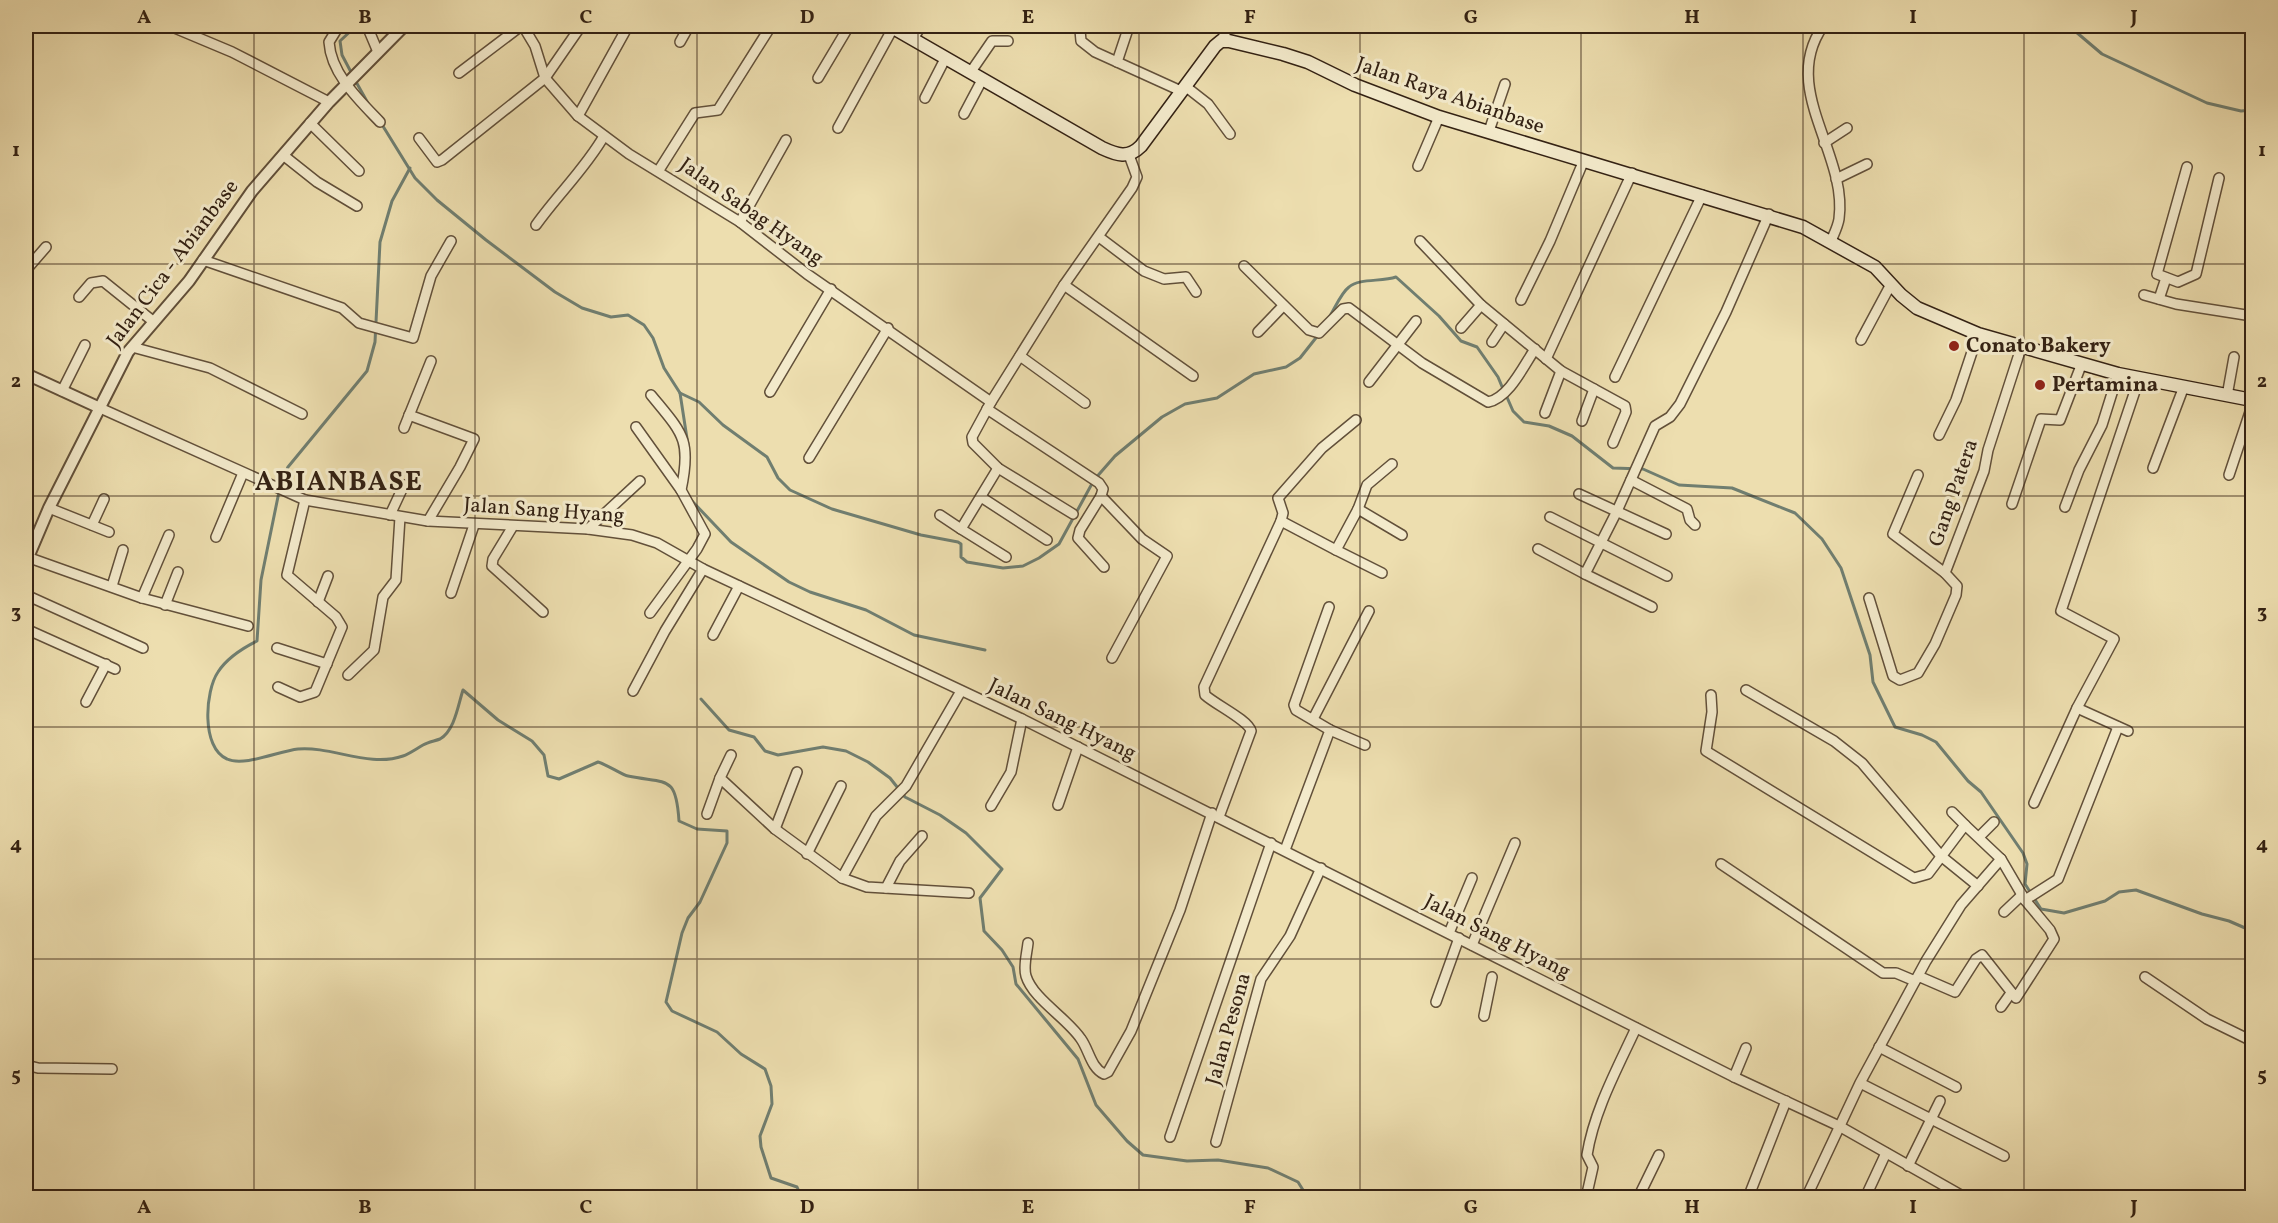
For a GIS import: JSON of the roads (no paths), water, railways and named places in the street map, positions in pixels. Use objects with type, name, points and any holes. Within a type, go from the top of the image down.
[{"type":"main road","points":[[891,27],[1118,155],[1129,155],[1142,146],[1183,88],[1221,41]]},
{"type":"main road","name":"Jalan Raya Abianbase","points":[[1221,41],[1255,46],[1300,60],[1355,86],[1439,117],[1769,214],[1831,241],[1875,267],[1912,304],[1945,321],[1978,334],[2118,374],[2183,389],[2253,400]]},
{"type":"street","points":[[170,26],[232,52],[329,102]]},
{"type":"street","points":[[368,26],[378,52]]},
{"type":"street","name":"Jalan Cica - Abianbase","points":[[26,559],[31,538],[49,508],[132,347],[189,280],[235,213],[310,123],[404,26]]},
{"type":"street","points":[[459,73],[522,26]]},
{"type":"street","name":"Jalan Sabag Hyang","points":[[522,26],[535,46],[544,78],[578,116],[604,136],[740,222],[807,274],[888,328],[989,405],[1099,483],[1103,489],[1101,496],[1142,539],[1167,556],[1112,658]]},
{"type":"street","points":[[419,138],[432,160],[439,161],[544,78],[581,26]]},
{"type":"street","points":[[578,116],[628,26]]},
{"type":"street","points":[[680,42],[689,26]]},
{"type":"street","points":[[659,171],[695,112],[718,110],[771,26]]},
{"type":"street","points":[[818,78],[849,26]]},
{"type":"street","points":[[913,39],[921,26]]},
{"type":"street","points":[[1117,62],[1130,26]]},
{"type":"street","points":[[1221,41],[1229,26]]},
{"type":"street","points":[[1823,26],[1810,54],[1808,75],[1814,112],[1836,179],[1839,220],[1831,241]]},
{"type":"street","points":[[838,128],[891,27]]},
{"type":"street","points":[[337,29],[330,38],[329,46],[347,83],[380,122]]},
{"type":"street","points":[[1080,30],[1081,41],[1086,46],[1117,62],[1183,88],[1208,104],[1230,134]]},
{"type":"street","points":[[970,73],[992,41],[1008,41]]},
{"type":"street","points":[[925,98],[945,59]]},
{"type":"street","points":[[964,114],[982,80]]},
{"type":"street","points":[[1489,131],[1505,84]]},
{"type":"street","points":[[1418,166],[1439,117]]},
{"type":"street","points":[[310,123],[359,171]]},
{"type":"street","points":[[1824,143],[1847,128]]},
{"type":"street","points":[[536,225],[556,197],[582,170],[604,136]]},
{"type":"street","points":[[740,222],[786,140]]},
{"type":"street","points":[[284,155],[317,182],[357,206]]},
{"type":"street","points":[[1073,514],[999,468],[972,441],[989,405],[1064,285],[1136,180],[1129,155]]},
{"type":"street","points":[[1521,300],[1550,241],[1584,160]]},
{"type":"street","points":[[1836,179],[1867,164]]},
{"type":"street","points":[[2187,167],[2157,274],[2166,278],[2178,282],[2196,274],[2219,178]]},
{"type":"street","points":[[1546,359],[1632,174]]},
{"type":"street","points":[[1615,377],[1702,195]]},
{"type":"street","points":[[1585,574],[1602,543],[1655,426],[1670,417],[1680,404],[1726,312],[1769,214]]},
{"type":"street","points":[[1099,237],[1144,271],[1164,279],[1186,277],[1196,292]]},
{"type":"street","points":[[203,260],[342,308],[358,323],[413,338],[431,276],[451,241]]},
{"type":"street","points":[[1420,241],[1481,305],[1546,359],[1561,371],[1627,409],[1613,443]]},
{"type":"street","points":[[26,270],[46,247]]},
{"type":"street","points":[[1244,266],[1309,330],[1319,333],[1343,309],[1349,308],[1422,363],[1481,399],[1492,401],[1505,390],[1535,349]]},
{"type":"street","points":[[2159,299],[2166,278]]},
{"type":"street","points":[[79,297],[91,284],[103,281],[154,322]]},
{"type":"street","points":[[1861,340],[1891,284]]},
{"type":"street","points":[[1064,285],[1193,376]]},
{"type":"street","points":[[770,392],[831,289]]},
{"type":"street","points":[[2144,295],[2253,316]]},
{"type":"street","points":[[1461,328],[1481,305]]},
{"type":"street","points":[[1258,332],[1283,306]]},
{"type":"street","points":[[1369,382],[1416,321]]},
{"type":"street","points":[[1492,342],[1504,324]]},
{"type":"street","points":[[809,458],[888,328]]},
{"type":"street","points":[[1939,435],[1960,390],[1978,334]]},
{"type":"street","points":[[62,391],[85,345]]},
{"type":"street","points":[[132,347],[210,368],[302,414]]},
{"type":"street","name":"Gang Patera","points":[[1869,597],[1890,672],[1896,680],[1918,673],[1935,644],[1956,595],[1957,586],[1945,573],[1984,471],[1988,450],[2021,348]]},
{"type":"street","points":[[1020,356],[1085,403]]},
{"type":"street","points":[[2227,396],[2234,357]]},
{"type":"street","points":[[404,428],[431,361]]},
{"type":"street","points":[[2012,504],[2042,419],[2060,420],[2082,363]]},
{"type":"street","points":[[1545,413],[1561,371]]},
{"type":"street","points":[[26,374],[100,408]]},
{"type":"street","points":[[2065,507],[2079,470],[2102,425],[2118,374]]},
{"type":"street","points":[[2034,803],[2078,708],[2114,639],[2061,611],[2139,379]]},
{"type":"street","points":[[1582,422],[1594,389]]},
{"type":"street","points":[[2153,468],[2183,389]]},
{"type":"street","points":[[651,395],[682,434],[687,465],[681,490]]},
{"type":"street","points":[[2229,475],[2253,406]]},
{"type":"street","name":"Jalan Sang Hyang","points":[[100,408],[305,500],[428,521],[588,529],[638,537],[657,543],[703,569],[808,616],[1023,719],[1734,1077],[1839,1126],[1966,1197]]},
{"type":"street","points":[[409,415],[474,439],[428,521]]},
{"type":"street","points":[[1029,943],[1027,978],[1041,999],[1065,1019],[1083,1041],[1097,1069],[1104,1074],[1108,1072],[1135,1022],[1251,731],[1246,722],[1222,709],[1205,695],[1204,687],[1281,521],[1283,513],[1278,498],[1322,448],[1356,420]]},
{"type":"street","points":[[636,427],[681,490],[705,534],[650,613]]},
{"type":"street","points":[[1336,550],[1358,509],[1367,485],[1392,464]]},
{"type":"street","points":[[961,529],[999,468]]},
{"type":"street","points":[[216,537],[243,473]]},
{"type":"street","points":[[1918,475],[1893,534],[1945,573]]},
{"type":"street","points":[[1632,478],[1687,509],[1695,525]]},
{"type":"street","points":[[588,529],[640,482]]},
{"type":"street","points":[[390,515],[404,485]]},
{"type":"street","points":[[1579,494],[1666,534]]},
{"type":"street","points":[[981,496],[1047,540]]},
{"type":"street","points":[[1101,496],[1080,530],[1078,538],[1104,567]]},
{"type":"street","points":[[92,525],[104,499]]},
{"type":"street","points":[[278,687],[300,697],[312,695],[342,624],[287,575],[305,500]]},
{"type":"street","points":[[49,508],[109,532]]},
{"type":"street","points":[[1358,509],[1402,536]]},
{"type":"street","points":[[940,515],[1006,557]]},
{"type":"street","points":[[348,675],[374,650],[382,597],[396,580],[400,517]]},
{"type":"street","points":[[1550,517],[1667,576]]},
{"type":"street","points":[[1281,521],[1382,573]]},
{"type":"street","points":[[451,593],[474,525]]},
{"type":"street","points":[[513,526],[493,559],[492,566],[543,612]]},
{"type":"street","points":[[142,598],[169,535]]},
{"type":"street","points":[[1538,549],[1652,606]]},
{"type":"street","points":[[112,586],[123,550]]},
{"type":"street","points":[[26,559],[165,605],[248,626]]},
{"type":"street","points":[[633,691],[665,631],[703,569]]},
{"type":"street","points":[[165,605],[178,572]]},
{"type":"street","points":[[318,602],[328,576]]},
{"type":"street","points":[[713,635],[740,586]]},
{"type":"street","points":[[26,595],[143,648]]},
{"type":"street","points":[[1329,607],[1294,705],[1296,710],[1330,730],[1365,745]]},
{"type":"street","points":[[1313,719],[1369,611]]},
{"type":"street","points":[[26,629],[110,667],[86,702]]},
{"type":"street","points":[[277,648],[327,664]]},
{"type":"street","points":[[1746,690],[1834,741],[1862,763],[1941,855],[1978,886]]},
{"type":"street","points":[[842,878],[876,816],[906,786],[961,691]]},
{"type":"street","points":[[1711,695],[1712,712],[1706,751],[1914,879],[1925,876],[1965,825]]},
{"type":"street","points":[[2078,708],[2128,731]]},
{"type":"street","points":[[991,806],[1011,772],[1023,719]]},
{"type":"street","points":[[2004,912],[2025,897],[2055,882],[2118,727]]},
{"type":"street","points":[[1285,850],[1330,730]]},
{"type":"street","points":[[1058,805],[1078,747]]},
{"type":"street","points":[[707,814],[730,755]]},
{"type":"street","points":[[775,829],[797,772]]},
{"type":"street","points":[[720,778],[775,829],[842,878],[858,885],[969,893]]},
{"type":"street","points":[[807,854],[841,786]]},
{"type":"street","points":[[1721,864],[1883,973],[1896,973],[1955,992],[1976,958],[1982,955],[2016,998],[2052,944],[2054,936],[2001,859],[1952,812]]},
{"type":"street","points":[[1979,837],[1994,822]]},
{"type":"street","points":[[886,888],[900,861],[922,836]]},
{"type":"street","points":[[1170,1137],[1271,843]]},
{"type":"street","points":[[1472,945],[1515,843]]},
{"type":"street","points":[[1806,1197],[1839,1126],[1916,979],[1961,905],[2001,859]]},
{"type":"street","name":"Jalan Pesona","points":[[1216,1142],[1261,979],[1290,936],[1321,868]]},
{"type":"street","points":[[1449,933],[1472,878]]},
{"type":"street","points":[[1436,1002],[1460,938]]},
{"type":"street","points":[[1484,1016],[1492,977]]},
{"type":"street","points":[[2145,977],[2207,1019],[2253,1041]]},
{"type":"street","points":[[2001,1007],[2011,993]]},
{"type":"street","points":[[1586,1197],[1593,1167],[1587,1155],[1593,1132],[1606,1093],[1636,1028]]},
{"type":"street","points":[[1879,1047],[1956,1087]]},
{"type":"street","points":[[1734,1077],[1746,1048]]},
{"type":"street","points":[[26,1065],[38,1068],[112,1069]]},
{"type":"street","points":[[1864,1085],[2004,1156]]},
{"type":"street","points":[[1748,1197],[1786,1101]]},
{"type":"street","points":[[1908,1166],[1940,1101]]},
{"type":"street","points":[[1865,1197],[1886,1153]]},
{"type":"street","points":[[1638,1197],[1659,1155]]},
{"type":"waterway","points":[[352,74],[342,55],[340,41],[356,26]]},
{"type":"waterway","points":[[2069,26],[2102,54],[2207,103],[2241,111],[2252,110]]},
{"type":"waterway","points":[[355,80],[369,105]]},
{"type":"waterway","points":[[381,123],[415,178],[437,200],[486,240],[555,292],[582,308],[611,317],[628,315],[644,325],[653,338],[664,368],[680,393],[688,445]]},
{"type":"waterway","points":[[410,168],[392,201],[380,242],[375,342],[367,371],[288,467],[281,482],[261,580],[257,641],[231,658],[218,672],[214,681],[208,705],[209,732],[213,743],[219,753],[234,761],[252,760],[298,749],[377,760],[390,759],[405,755],[445,735],[455,717],[463,690],[498,720],[532,741],[544,755],[548,776],[559,779],[598,762],[625,775],[667,784],[675,795],[679,821],[697,829],[727,831],[727,843],[700,902],[688,918],[682,933],[666,1002],[672,1011],[717,1032],[741,1054],[765,1069],[771,1086],[772,1104],[760,1136],[761,1147],[771,1178],[797,1187],[802,1198]]},
{"type":"waterway","points":[[1330,316],[1343,293],[1353,284],[1396,277],[1439,316],[1461,341],[1477,347],[1498,377],[1503,389]]},
{"type":"waterway","points":[[680,393],[699,402],[723,425],[767,457],[778,478],[790,490],[832,509],[921,535],[958,542],[961,544],[961,557],[967,562],[1003,568],[1023,566],[1059,544],[1094,480],[1115,456],[1162,417],[1185,404],[1217,398],[1254,374],[1286,367],[1300,358],[1319,334]]},
{"type":"waterway","points":[[1506,395],[1513,411],[1524,422],[1549,426],[1572,436],[1613,468],[1643,469],[1679,485],[1732,488],[1795,513],[1822,539],[1841,568],[1870,655],[1873,682],[1895,727],[1936,742],[1968,781],[1981,792],[2023,853],[2027,864],[2025,884],[2041,909],[2064,913],[2105,901],[2119,892],[2136,890],[2252,931]]},
{"type":"waterway","points":[[692,501],[731,542],[789,582],[810,592],[866,610],[914,635],[985,650]]},
{"type":"waterway","points":[[701,699],[729,730],[754,737],[765,751],[778,755],[823,747],[846,751],[868,762],[890,778],[905,797],[940,815],[966,833],[1002,869],[980,898],[984,931],[1002,950],[1013,967],[1016,984],[1078,1059],[1096,1105],[1127,1141],[1143,1155],[1187,1161],[1218,1160],[1268,1168],[1298,1182],[1308,1198]]},
{"type":"place","name":"Conato Bakery","points":[[1954,346]]},
{"type":"place","name":"Pertamina","points":[[2040,385]]},
{"type":"district","name":"ABIANBASE","points":[[339,483]]}]
